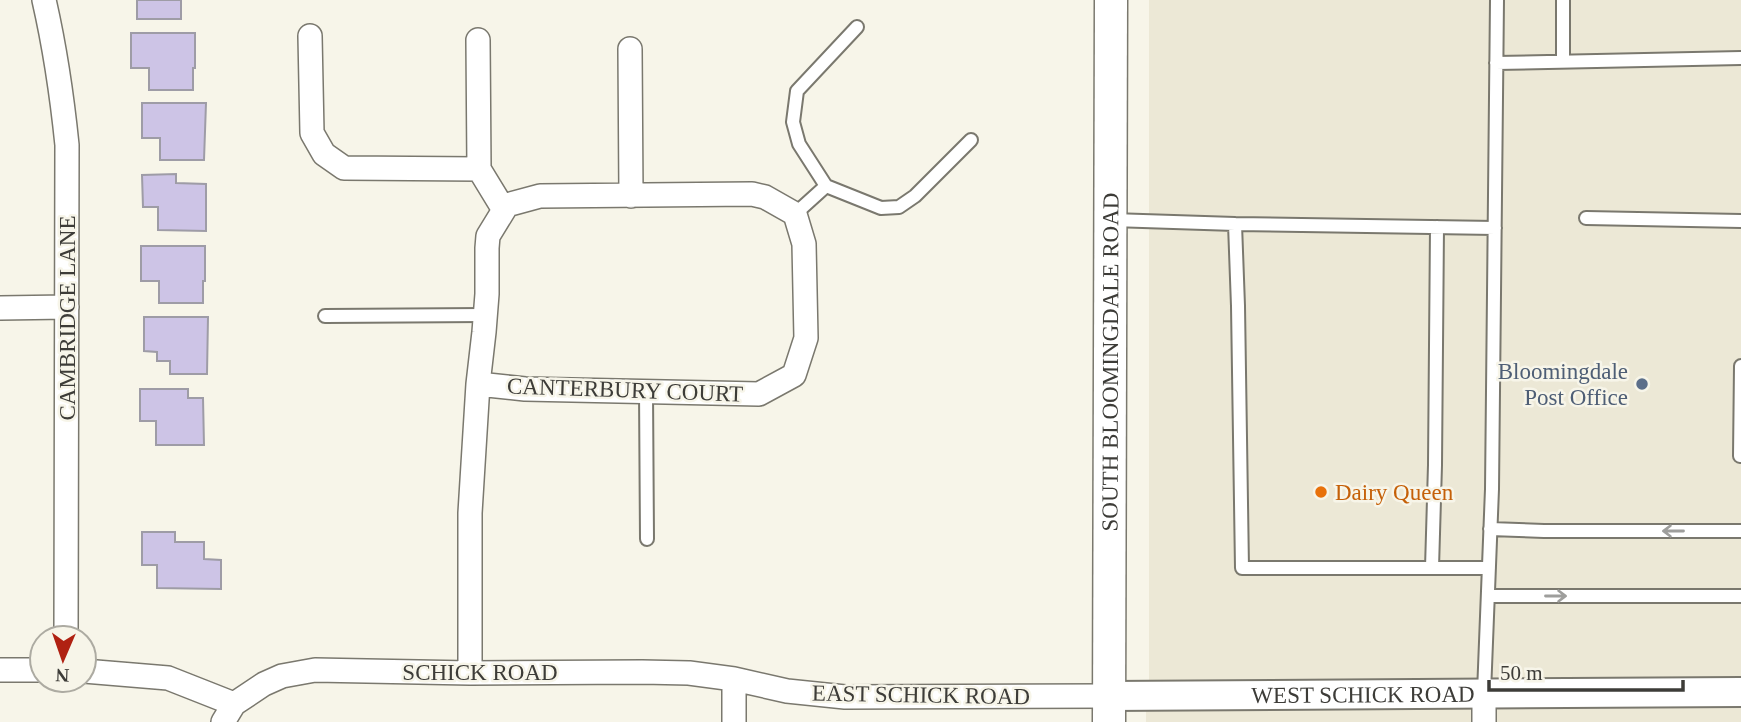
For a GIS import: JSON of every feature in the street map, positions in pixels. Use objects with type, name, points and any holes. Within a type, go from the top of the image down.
[{"type":"main road","name":"SOUTH BLOOMINGDALE ROAD","points":[[1109,709],[1111,0]]},
{"type":"street","name":"CAMBRIDGE LANE","points":[[44,0],[61,91],[66,145],[66,624]]},
{"type":"street","points":[[310,36],[312,133],[324,154],[344,168],[478,169]]},
{"type":"street","points":[[478,40],[478,169],[503,210],[507,205],[540,196],[752,194],[765,197],[795,214]]},
{"type":"street","points":[[630,49],[631,195]]},
{"type":"street","name":"CANTERBURY COURT","points":[[470,673],[470,513],[485,315],[487,248],[488,236],[503,210]]},
{"type":"street","name":"CANTERBURY COURT","points":[[478,384],[525,389],[759,394],[794,375],[806,338],[804,244],[795,214]]},
{"type":"street","points":[[0,308],[67,307]]},
{"type":"street","points":[[0,670],[28,670]]},
{"type":"street","name":"SCHICK ROAD","points":[[229,713],[264,684],[282,676],[316,670],[654,672],[734,679]]},
{"type":"street","points":[[98,672],[168,678],[229,713]]},
{"type":"street","points":[[734,679],[734,722]]},
{"type":"street","name":"EAST SCHICK ROAD","points":[[734,679],[786,691],[845,697],[1109,709]]},
{"type":"street","name":"WEST SCHICK ROAD","points":[[1109,709],[1484,693],[1741,692]]},
{"type":"street","points":[[1484,693],[1484,722]]},
{"type":"lane","points":[[1484,693],[1490,529],[1497,0]]},
{"type":"lane","points":[[1563,0],[1563,61]]},
{"type":"lane","points":[[857,27],[797,91],[793,122],[799,144],[826,186],[881,208],[899,207],[915,196],[971,141]]},
{"type":"lane","points":[[1496,63],[1741,58]]},
{"type":"lane","points":[[795,214],[826,186]]},
{"type":"lane","points":[[1586,219],[1741,221]]},
{"type":"lane","points":[[1111,220],[1495,228]]},
{"type":"lane","points":[[1235,224],[1242,568],[1489,568]]},
{"type":"lane","points":[[1432,568],[1437,227]]},
{"type":"lane","points":[[325,316],[485,315]]},
{"type":"lane","points":[[1740,456],[1741,366]]},
{"type":"lane","points":[[646,391],[647,540]]},
{"type":"lane","points":[[1490,529],[1741,531]]},
{"type":"lane","points":[[1488,596],[1741,596]]},
{"type":"shaded area","points":[[1149,0],[1741,0],[1741,683],[1149,689]]},
{"type":"shaded area","points":[[1741,701],[1741,722],[1146,722],[1146,711]]},
{"type":"building","points":[[137,0],[181,0],[181,19],[137,19]]},
{"type":"building","points":[[131,33],[195,33],[193,90],[149,90],[149,68],[131,68]]},
{"type":"building","points":[[142,103],[206,103],[204,160],[160,160],[160,138],[142,138]]},
{"type":"building","points":[[176,174],[176,183],[206,184],[206,231],[158,230],[158,207],[143,207],[142,175]]},
{"type":"building","points":[[141,246],[205,246],[203,303],[159,303],[159,281],[141,281]]},
{"type":"building","points":[[144,317],[208,317],[207,374],[170,374],[170,361],[157,361],[157,352],[144,351]]},
{"type":"building","points":[[140,389],[188,389],[188,398],[203,398],[204,445],[156,445],[156,421],[140,421]]},
{"type":"building","points":[[142,532],[175,532],[175,542],[204,542],[204,559],[221,560],[221,589],[157,588],[157,565],[142,565]]},
{"type":"place","name":"Bloomingdale Post Office","points":[[1642,384]]},
{"type":"place","name":"Dairy Queen","points":[[1321,492]]}]
